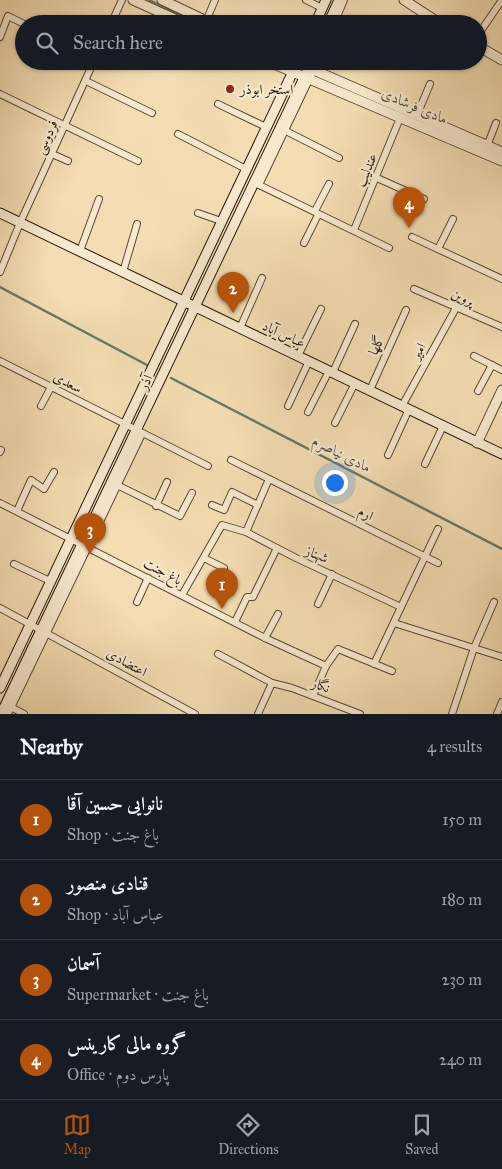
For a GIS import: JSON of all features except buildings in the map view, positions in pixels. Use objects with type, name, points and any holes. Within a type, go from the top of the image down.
[{"type":"main road","points":[[133,0],[166,15]]},
{"type":"main road","points":[[162,0],[195,15]]},
{"type":"main road","points":[[334,15],[339,0]]},
{"type":"main road","points":[[404,0],[428,15]]},
{"type":"main road","points":[[487,51],[502,60]]},
{"type":"main road","points":[[286,70],[502,161]]},
{"type":"main road","name":"آذر","points":[[0,688],[293,70]]},
{"type":"main road","name":"آذر","points":[[1,714],[8,705],[85,545],[196,307],[311,70]]},
{"type":"main road","points":[[324,70],[502,152]]},
{"type":"main road","name":"عباس آباد","points":[[0,213],[502,454]]},
{"type":"main road","points":[[147,377],[160,384]]},
{"type":"main road","points":[[477,442],[502,390]]},
{"type":"street","points":[[115,15],[122,0]]},
{"type":"street","points":[[212,15],[215,0]]},
{"type":"street","points":[[306,0],[324,4]]},
{"type":"street","points":[[336,15],[344,0]]},
{"type":"street","points":[[487,22],[502,0]]},
{"type":"street","points":[[0,38],[8,16],[15,20]]},
{"type":"street","name":"فردوسی","points":[[0,272],[20,223],[90,70]]},
{"type":"street","points":[[86,80],[152,113]]},
{"type":"street","points":[[418,115],[430,84]]},
{"type":"street","points":[[0,94],[138,161]]},
{"type":"street","points":[[218,104],[266,127]]},
{"type":"street","name":"عندلیب","points":[[354,230],[377,178],[400,118]]},
{"type":"street","points":[[487,146],[496,123]]},
{"type":"street","points":[[283,129],[339,158]]},
{"type":"street","points":[[178,134],[246,169]]},
{"type":"street","points":[[52,154],[68,161]]},
{"type":"street","points":[[377,178],[424,199]]},
{"type":"street","points":[[257,184],[389,248]]},
{"type":"street","points":[[304,244],[329,184]]},
{"type":"street","points":[[80,251],[99,199]]},
{"type":"street","points":[[198,213],[221,221]]},
{"type":"street","points":[[438,249],[453,219]]},
{"type":"street","points":[[123,272],[138,224]]},
{"type":"street","points":[[412,237],[502,278]]},
{"type":"street","points":[[240,328],[262,278]]},
{"type":"street","name":"پروین","points":[[414,289],[502,327]]},
{"type":"street","name":"امیر","points":[[388,455],[406,408],[456,308]]},
{"type":"street","points":[[298,356],[320,309]]},
{"type":"street","name":"گلها","points":[[370,390],[406,310]]},
{"type":"street","points":[[308,412],[355,324]]},
{"type":"street","points":[[474,356],[502,370]]},
{"type":"street","name":"سعدی","points":[[0,361],[208,466]]},
{"type":"street","points":[[288,406],[309,361]]},
{"type":"street","points":[[478,391],[492,365]]},
{"type":"street","points":[[335,422],[355,383]]},
{"type":"street","points":[[42,406],[51,387]]},
{"type":"street","points":[[425,464],[443,426]]},
{"type":"street","name":"ارم","points":[[231,460],[438,563]]},
{"type":"street","points":[[17,511],[31,480],[44,489],[54,472]]},
{"type":"street","points":[[246,532],[269,479]]},
{"type":"street","points":[[156,506],[167,482]]},
{"type":"street","points":[[114,483],[156,506],[180,516],[192,493]]},
{"type":"street","points":[[212,505],[224,510],[232,492],[258,505]]},
{"type":"street","name":"باغ جنت","points":[[0,503],[265,638],[326,666]]},
{"type":"street","name":"شهناز","points":[[204,558],[222,525],[246,532],[401,607]]},
{"type":"street","points":[[374,664],[438,529]]},
{"type":"street","points":[[235,622],[247,597],[253,597],[277,548]]},
{"type":"street","points":[[182,595],[204,558],[224,568]]},
{"type":"street","points":[[14,564],[50,581]]},
{"type":"street","points":[[318,604],[332,574]]},
{"type":"street","points":[[137,602],[148,578]]},
{"type":"street","points":[[452,714],[474,648],[494,602]]},
{"type":"street","name":"اعتضادی","points":[[0,608],[44,630],[195,714]]},
{"type":"street","points":[[265,638],[278,614]]},
{"type":"street","points":[[394,623],[502,657]]},
{"type":"street","points":[[313,696],[326,666],[338,649],[392,671]]},
{"type":"street","name":"نگار","points":[[218,654],[272,683],[360,714]]},
{"type":"street","points":[[258,714],[272,683]]},
{"type":"street","points":[[497,714],[502,702]]},
{"type":"street","points":[[8,705],[24,714]]},
{"type":"street","name":"آذر","points":[[8,705],[8,714]]},
{"type":"waterway","name":"مادی فرشادی","points":[[149,0],[180,15]]},
{"type":"waterway","name":"مادی فرشادی","points":[[319,78],[372,100]]},
{"type":"waterway","name":"مادی نیاصرم","points":[[0,287],[147,365]]},
{"type":"waterway","name":"مادی نیاصرم","points":[[171,378],[502,549]]},
{"type":"place","name":"استخر ابوذر","points":[[230,89]]},
{"type":"place","name":"گروه مالی کارینس","points":[[409,228]]},
{"type":"place","name":"قنادی منصور","points":[[233,313]]},
{"type":"place","name":"آسمان","points":[[90,554]]},
{"type":"place","name":"نانوایی حسین آقا","points":[[222,609]]}]
